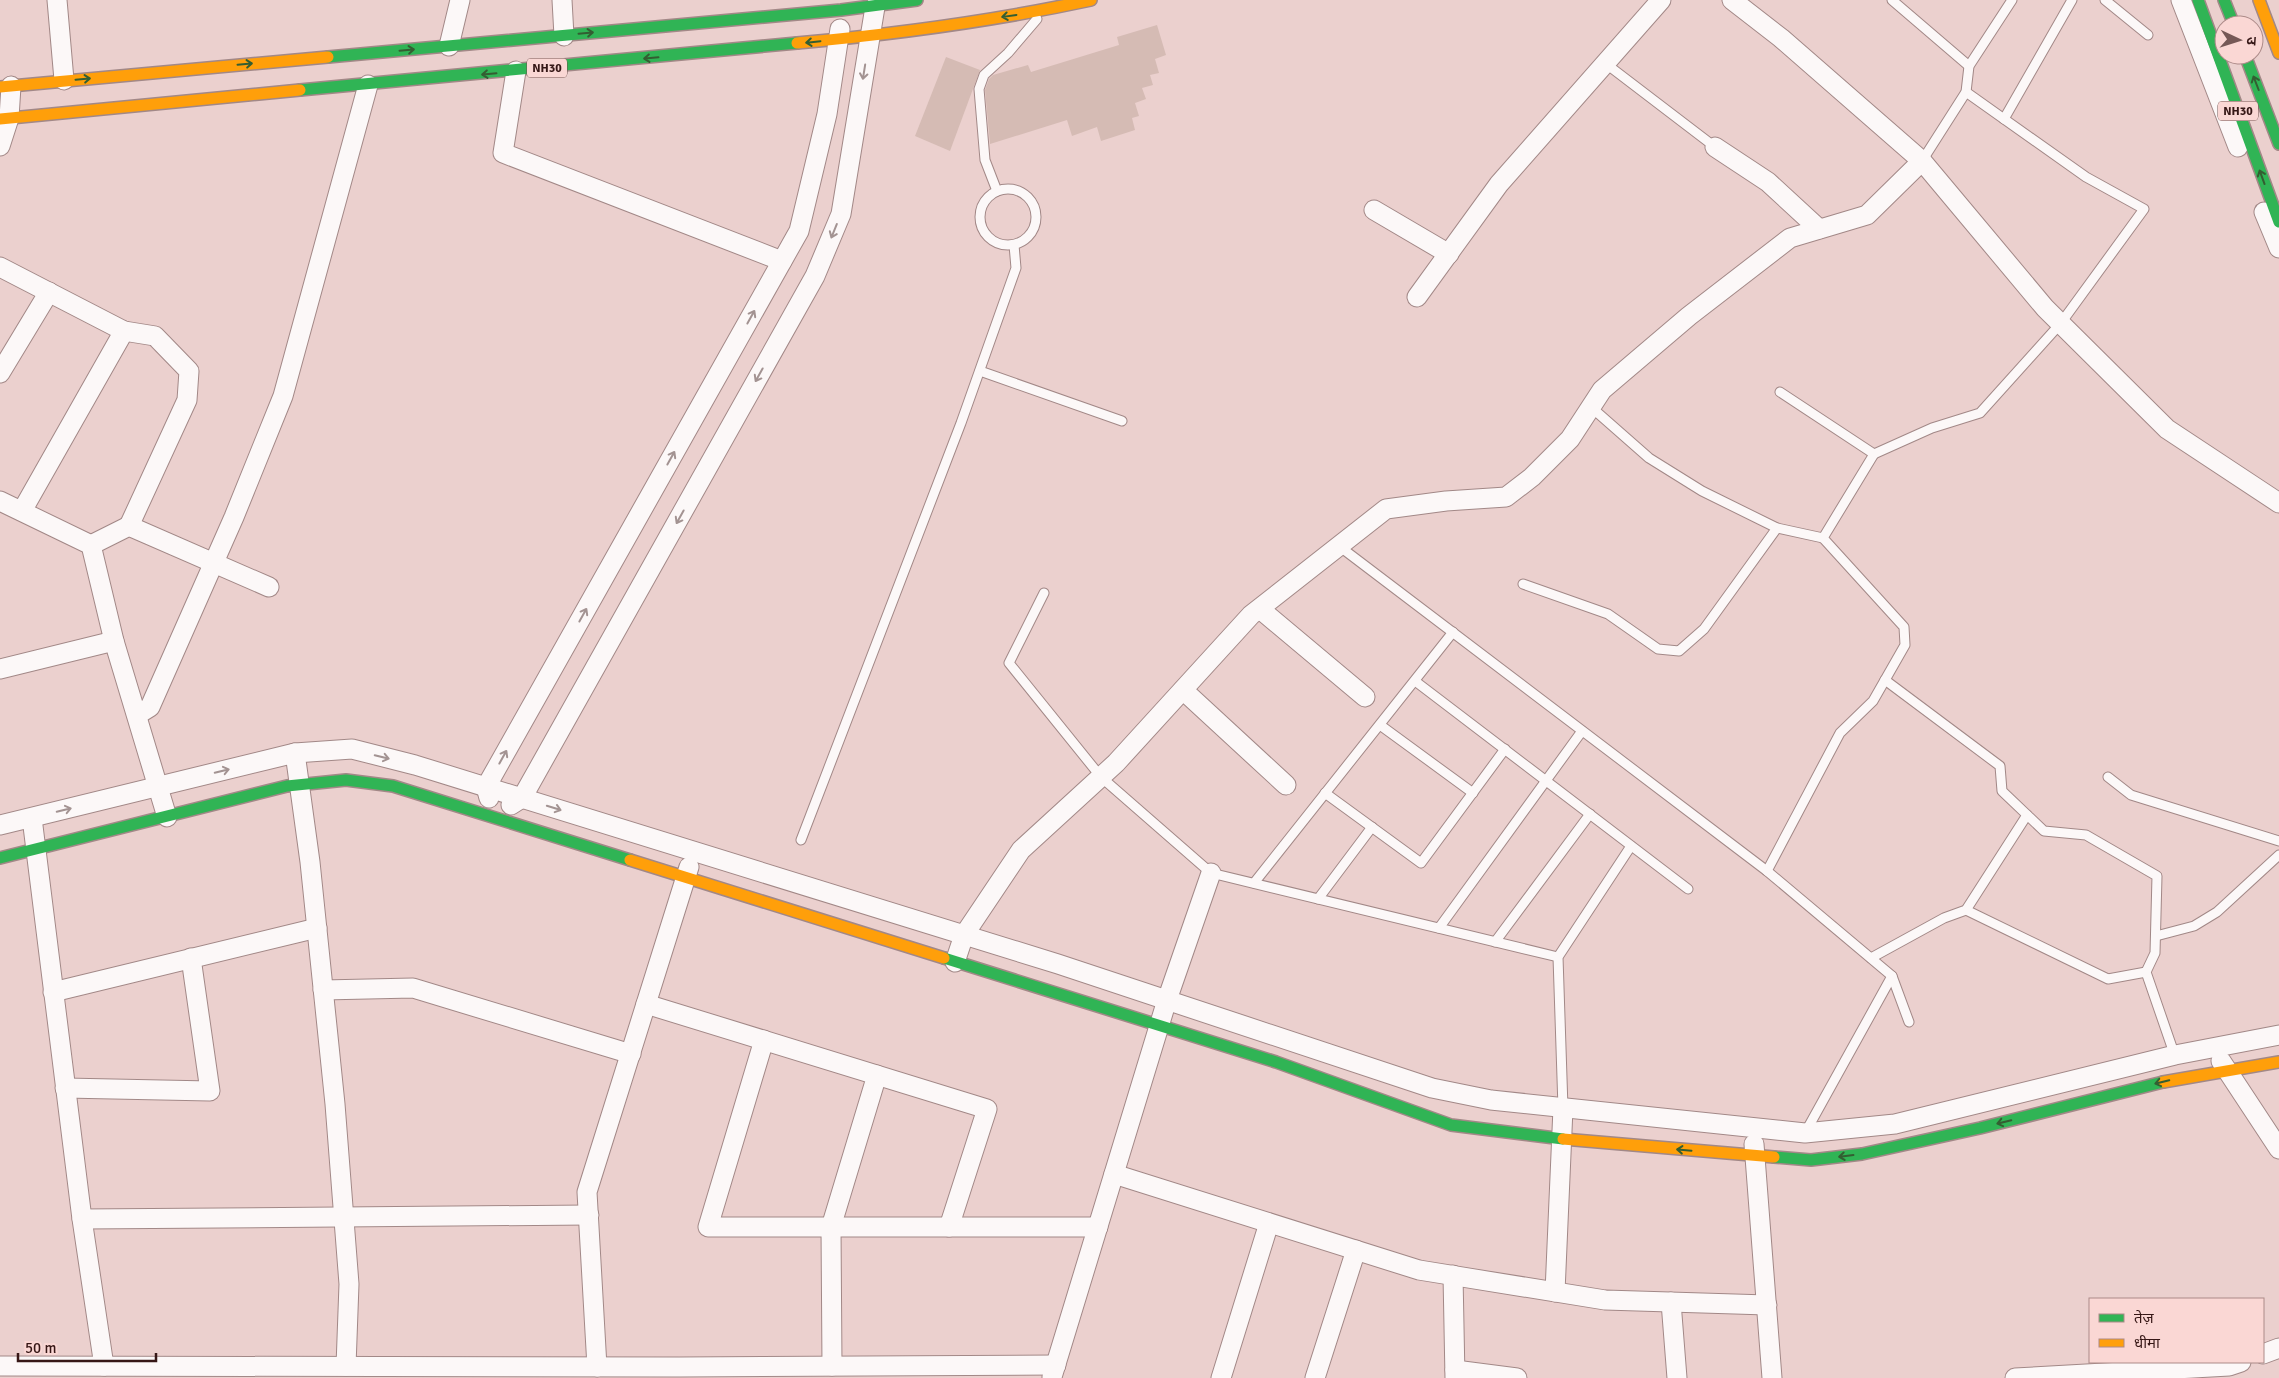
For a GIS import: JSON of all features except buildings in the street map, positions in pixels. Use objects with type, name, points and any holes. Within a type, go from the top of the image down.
[{"type":"main road","name":"NH30","points":[[6,87],[64,80],[875,7],[918,0]]},
{"type":"main road","name":"NH30","points":[[5,118],[870,36],[1046,10],[1091,0]]},
{"type":"main road","name":"NH30","points":[[2198,0],[2279,222]]},
{"type":"main road","points":[[2224,0],[2230,15]]},
{"type":"main road","points":[[2259,0],[2279,53]]},
{"type":"main road","points":[[2249,65],[2279,144]]},
{"type":"main road","points":[[0,858],[287,786],[346,780],[393,786],[1276,1062],[1451,1125],[1562,1138],[1755,1156],[1811,1160],[1862,1154],[1980,1128],[2179,1066],[2227,1070],[2279,1062]]},
{"type":"street","points":[[57,0],[64,80]]},
{"type":"street","points":[[449,46],[460,0]]},
{"type":"street","points":[[562,0],[564,36]]},
{"type":"street","points":[[1417,297],[1499,184],[1661,0]]},
{"type":"street","points":[[1732,0],[1781,38],[1922,161],[2061,324],[2167,429],[2279,503]]},
{"type":"street","points":[[2181,0],[2279,248]]},
{"type":"street","points":[[841,10],[827,114],[799,231],[486,787],[493,818],[522,798],[815,276],[841,214],[875,7]]},
{"type":"street","points":[[516,71],[503,153],[782,261]]},
{"type":"street","points":[[137,715],[150,706],[214,563],[283,396],[368,85]]},
{"type":"street","points":[[0,146],[5,118],[6,87]]},
{"type":"street","points":[[1715,147],[1768,182],[1819,229]]},
{"type":"street","points":[[955,962],[964,935],[1021,850],[1101,777],[1260,608],[1386,509],[1446,501],[1506,497],[1532,477],[1570,439],[1602,390],[1688,316],[1790,238],[1867,215],[1922,161]]},
{"type":"street","points":[[1374,210],[1448,254]]},
{"type":"street","points":[[0,267],[124,331],[155,336],[189,371],[187,400],[128,526],[91,545]]},
{"type":"street","points":[[0,373],[49,292]]},
{"type":"street","points":[[22,511],[124,331]]},
{"type":"street","points":[[0,500],[91,545]]},
{"type":"street","points":[[128,526],[269,587]]},
{"type":"street","points":[[91,545],[114,641],[167,817]]},
{"type":"street","points":[[1260,608],[1365,697]]},
{"type":"street","points":[[0,669],[114,641]]},
{"type":"street","points":[[1183,690],[1286,786]]},
{"type":"street","points":[[0,825],[295,753],[352,749],[415,765],[964,935],[1432,1088],[1491,1100],[1805,1133],[1895,1124],[2179,1066],[2213,1048],[2279,1035]]},
{"type":"street","points":[[295,753],[317,928],[335,1104],[349,1284],[346,1366]]},
{"type":"street","points":[[32,818],[82,1219],[104,1366]]},
{"type":"street","points":[[597,1367],[587,1192],[694,851]]},
{"type":"street","points":[[0,1366],[104,1366],[322,1372],[346,1366],[597,1367],[624,1372],[832,1366],[1054,1372],[1167,1000],[1211,873]]},
{"type":"street","points":[[53,992],[317,928]]},
{"type":"street","points":[[66,1088],[210,1091],[191,958]]},
{"type":"street","points":[[323,990],[413,988],[631,1054]]},
{"type":"street","points":[[646,1004],[987,1109],[949,1227]]},
{"type":"street","points":[[764,1040],[708,1227],[1098,1227]]},
{"type":"street","points":[[2213,1048],[2279,1150]]},
{"type":"street","points":[[832,1366],[831,1227],[877,1075]]},
{"type":"street","points":[[1555,1292],[1563,1108]]},
{"type":"street","points":[[1753,1128],[1772,1378]]},
{"type":"street","points":[[1114,1174],[1419,1270],[1605,1300],[1767,1305]]},
{"type":"street","points":[[82,1219],[589,1215]]},
{"type":"street","points":[[1221,1378],[1269,1223]]},
{"type":"street","points":[[1315,1378],[1356,1250]]},
{"type":"street","points":[[1453,1275],[1455,1374],[1517,1378]]},
{"type":"street","points":[[1671,1302],[1677,1378]]},
{"type":"street","points":[[2264,1354],[2279,1348]]},
{"type":"street","points":[[2015,1378],[2234,1369]]},
{"type":"lane","points":[[1892,0],[1969,66]]},
{"type":"lane","points":[[1922,161],[1966,92],[1969,66],[2012,0]]},
{"type":"lane","points":[[2004,119],[2072,0]]},
{"type":"lane","points":[[2106,0],[2148,35]]},
{"type":"lane","points":[[997,191],[985,160],[980,89],[984,75],[1008,53],[1046,10]]},
{"type":"lane","points":[[1605,63],[1715,147]]},
{"type":"lane","points":[[1823,538],[1874,454],[1932,428],[1980,413],[2061,324],[2144,209],[2086,177],[1966,92]]},
{"type":"lane","points":[[1008,188],[1020,191],[1029,198],[1035,208],[1036,220],[1033,231],[1025,240],[1014,244],[1002,244],[992,240],[984,231],[980,220],[982,208],[987,198],[997,191],[1008,188]]},
{"type":"lane","points":[[801,840],[980,371],[1016,268],[1014,244]]},
{"type":"lane","points":[[980,371],[1122,421]]},
{"type":"lane","points":[[1780,392],[1874,454]]},
{"type":"lane","points":[[1591,407],[1649,458],[1702,491],[1777,528],[1823,538],[1904,627],[1905,645],[1873,701],[1840,733],[1767,870]]},
{"type":"lane","points":[[1523,584],[1608,614],[1658,649],[1679,651],[1704,629],[1777,528]]},
{"type":"lane","points":[[1339,546],[1767,870],[1892,976],[1909,1022]]},
{"type":"lane","points":[[1044,593],[1009,663],[1101,777],[1211,873],[1558,957]]},
{"type":"lane","points":[[1254,883],[1453,632]]},
{"type":"lane","points":[[1885,680],[2000,766],[2002,791],[2044,831],[2086,835],[2157,876],[2155,953],[2146,972],[2179,1066]]},
{"type":"lane","points":[[1415,681],[1688,888]]},
{"type":"lane","points":[[1380,725],[1473,793]]},
{"type":"lane","points":[[1440,928],[1582,731]]},
{"type":"lane","points":[[1326,793],[1421,863],[1505,749]]},
{"type":"lane","points":[[2108,777],[2131,795],[2279,840]]},
{"type":"lane","points":[[1496,942],[1590,814]]},
{"type":"lane","points":[[1871,958],[1944,918],[1966,910],[2027,815]]},
{"type":"lane","points":[[1318,899],[1372,827]]},
{"type":"lane","points":[[1563,1108],[1558,957],[1631,846]]},
{"type":"lane","points":[[2156,936],[2194,926],[2217,912],[2279,855]]},
{"type":"lane","points":[[1966,910],[2108,979],[2146,972]]},
{"type":"lane","points":[[1805,1133],[1892,976]]},
{"type":"traffic: fast","points":[[328,57],[841,10],[917,0]]},
{"type":"traffic: fast","points":[[2198,0],[2279,222]]},
{"type":"traffic: fast","points":[[2224,0],[2230,15]]},
{"type":"traffic: fast","points":[[300,90],[797,43]]},
{"type":"traffic: fast","points":[[2249,65],[2279,144]]},
{"type":"traffic: fast","points":[[0,858],[287,786],[346,780],[393,786],[630,860]]},
{"type":"traffic: fast","points":[[944,958],[1276,1062],[1451,1125],[1563,1139]]},
{"type":"traffic: fast","points":[[1774,1157],[1811,1160],[1862,1154],[1980,1128],[2163,1082]]},
{"type":"traffic: slow","points":[[797,43],[945,26],[1091,0]]},
{"type":"traffic: slow","points":[[2259,0],[2279,53]]},
{"type":"traffic: slow","points":[[0,87],[328,57]]},
{"type":"traffic: slow","points":[[0,119],[300,90]]},
{"type":"traffic: slow","points":[[630,860],[944,958]]},
{"type":"traffic: slow","points":[[2163,1082],[2279,1062]]},
{"type":"traffic: slow","points":[[1563,1139],[1774,1157]]}]
